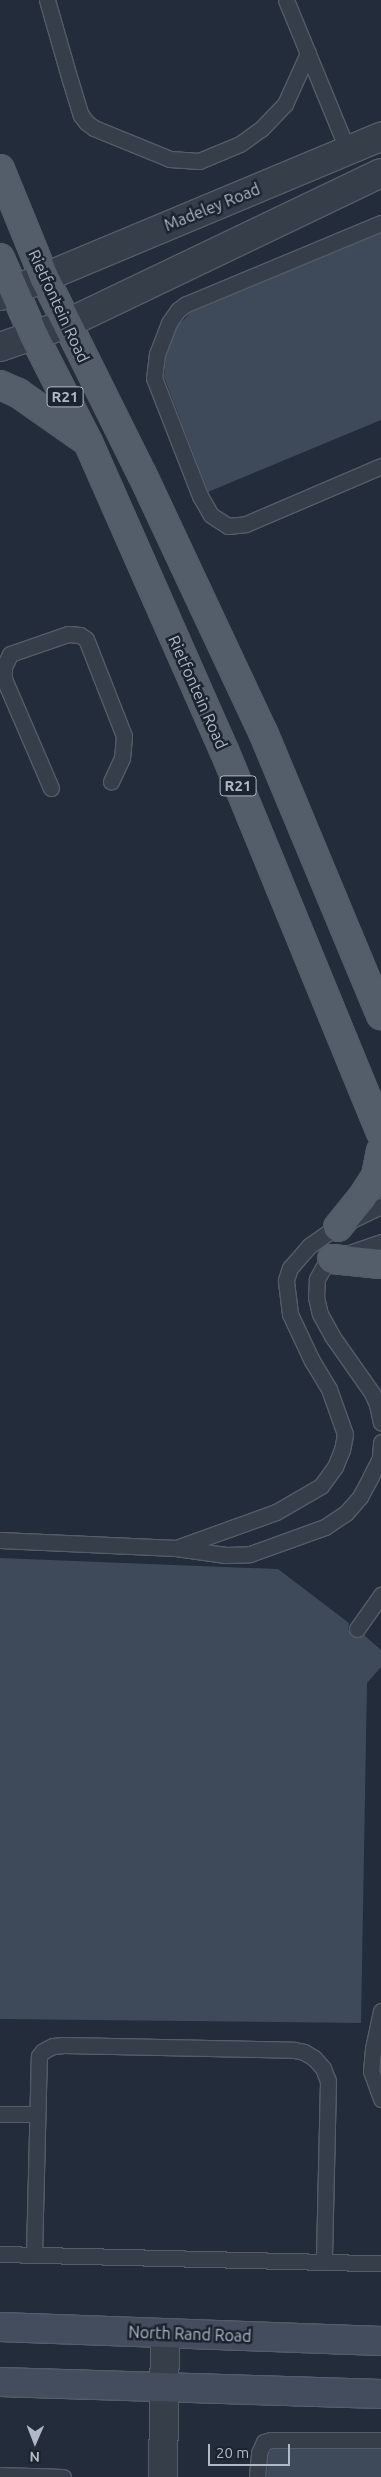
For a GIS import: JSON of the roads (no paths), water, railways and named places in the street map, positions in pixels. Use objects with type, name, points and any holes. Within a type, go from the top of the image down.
[{"type":"main road","name":"Rietfontein Road","points":[[0,169],[44,277],[142,474],[263,732],[381,1015]]},
{"type":"main road","name":"Rietfontein Road","points":[[0,258],[7,293],[34,336],[88,442],[224,750],[381,1132]]},
{"type":"main road","points":[[0,385],[18,393],[88,442]]},
{"type":"main road","points":[[338,1227],[362,1199],[376,1176],[381,1151]]},
{"type":"main road","points":[[332,1259],[381,1264]]},
{"type":"main road","name":"North Rand Road","points":[[0,2327],[381,2341]]},
{"type":"main road","points":[[0,2382],[381,2394]]},
{"type":"street","name":"Madeley Road","points":[[7,293],[381,137]]},
{"type":"street","points":[[0,347],[66,324],[381,173]]},
{"type":"street","points":[[163,2477],[165,2334]]},
{"type":"lane","points":[[47,0],[81,115],[86,122],[94,128],[170,159],[199,161],[240,144],[261,129],[285,104],[308,53]]},
{"type":"lane","points":[[286,0],[348,151]]},
{"type":"lane","points":[[381,223],[186,304],[178,310],[169,323],[157,354],[154,371],[155,385],[200,496],[211,515],[228,526],[246,524],[381,467]]},
{"type":"lane","points":[[51,788],[4,679],[4,673],[10,654],[68,634],[80,635],[86,639],[124,736],[122,758],[111,782]]},
{"type":"lane","points":[[176,1548],[276,1512],[321,1486],[336,1467],[345,1434],[329,1389],[312,1361],[290,1314],[286,1280],[290,1268],[309,1246],[338,1227],[381,1206]]},
{"type":"lane","points":[[381,1242],[332,1259],[323,1268],[317,1279],[316,1297],[320,1314],[332,1336],[357,1369],[379,1409],[381,1423]]},
{"type":"lane","points":[[0,1540],[176,1548],[226,1555],[250,1554],[325,1527],[346,1513],[360,1497],[380,1458],[381,1442]]},
{"type":"lane","points":[[357,1630],[381,1595]]},
{"type":"lane","points":[[381,2011],[373,2049],[371,2071],[381,2099]]},
{"type":"lane","points":[[34,2255],[39,2056],[43,2051],[53,2046],[304,2052],[314,2058],[322,2068],[328,2082],[324,2262]]},
{"type":"lane","points":[[0,2114],[37,2114]]},
{"type":"lane","points":[[0,2254],[381,2263]]},
{"type":"lane","points":[[258,2477],[259,2453],[264,2442],[270,2440],[381,2440]]},
{"type":"lane","points":[[8,2476],[63,2477]]}]
